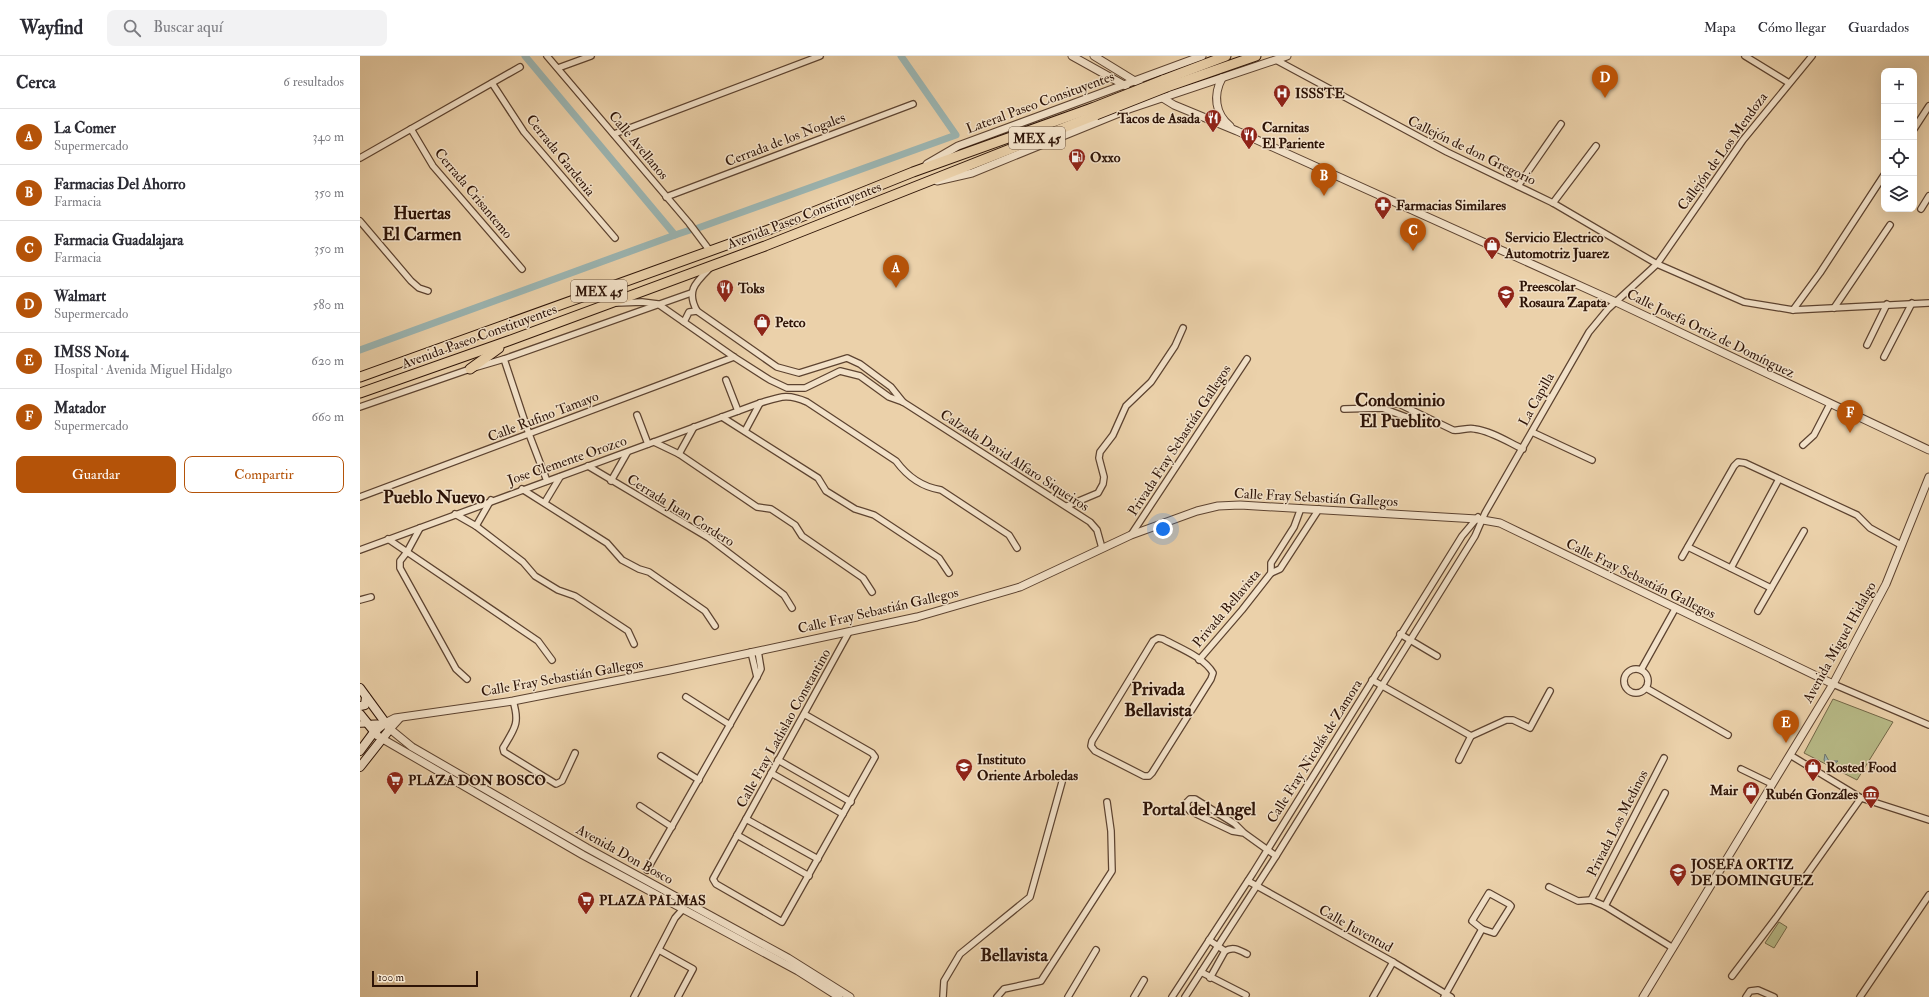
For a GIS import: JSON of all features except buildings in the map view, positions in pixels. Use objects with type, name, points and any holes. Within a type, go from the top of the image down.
[{"type":"highway","name":"Avenida Paseo Constituyentes","points":[[360,377],[710,251],[838,203],[913,172],[1092,108],[1226,56]]},
{"type":"highway","name":"Avenida Paseo Constituyentes","points":[[360,394],[712,266],[1167,87],[1256,56]]},
{"type":"highway","points":[[470,369],[508,341]]},
{"type":"main road","points":[[360,688],[388,726]]},
{"type":"main road","points":[[360,706],[365,705],[366,697]]},
{"type":"main road","points":[[360,714],[363,723],[381,738]]},
{"type":"main road","points":[[360,751],[374,732],[388,726]]},
{"type":"main road","points":[[360,767],[388,726]]},
{"type":"street","name":"Calle Avellanos","points":[[547,56],[666,197],[689,222],[710,251]]},
{"type":"street","points":[[558,68],[591,56]]},
{"type":"street","points":[[614,134],[820,56]]},
{"type":"street","name":"Calle Josefa Ortiz de Domínguez","points":[[1072,56],[1153,101],[1174,105]]},
{"type":"street","name":"Calle Josefa Ortiz de Domínguez","points":[[1094,56],[1174,105],[1233,129],[1616,302],[1929,450]]},
{"type":"street","name":"Lateral Paseo Consituyentes","points":[[913,172],[958,146],[1202,56]]},
{"type":"street","points":[[917,186],[972,173],[1129,109],[1287,56]]},
{"type":"street","points":[[1745,56],[1789,83]]},
{"type":"street","name":"Callejón de Los Mendoza","points":[[1616,302],[1657,264],[1743,140],[1812,56]]},
{"type":"street","name":"Callejón de don Gregorio","points":[[1276,60],[1447,152],[1553,203],[1657,264],[1744,302],[1793,310],[1929,302]]},
{"type":"street","points":[[360,157],[520,67]]},
{"type":"street","points":[[1222,78],[1218,88],[1216,104],[1223,120],[1233,129]]},
{"type":"street","name":"Cerrada Gardenia","points":[[492,83],[524,132],[615,238]]},
{"type":"street","points":[[1109,90],[1114,102],[1129,109]]},
{"type":"street","points":[[1091,97],[1101,102],[1107,108],[1105,118]]},
{"type":"street","name":"Cerrada de los Nogales","points":[[666,197],[913,104]]},
{"type":"street","points":[[1917,125],[1929,107]]},
{"type":"street","points":[[1518,186],[1561,124]]},
{"type":"street","name":"Cerrada Crisantemo","points":[[411,129],[433,166],[522,269]]},
{"type":"street","points":[[1553,203],[1596,146]]},
{"type":"street","points":[[1793,310],[1820,273],[1883,176]]},
{"type":"street","points":[[1921,209],[1929,196]]},
{"type":"street","points":[[360,221],[411,281],[419,288],[428,291]]},
{"type":"street","points":[[1834,308],[1890,224]]},
{"type":"street","points":[[684,322],[689,312],[696,311],[692,303],[691,293],[698,280],[712,266]]},
{"type":"street","points":[[360,408],[691,293]]},
{"type":"street","name":"Calzada David Alfaro Siqueiros","points":[[611,303],[642,302],[658,304],[734,357],[770,380],[787,388],[805,388],[840,371],[860,376],[889,397],[903,402],[1090,522],[1097,530],[1102,548]]},
{"type":"street","name":"La Capilla","points":[[1481,517],[1589,332],[1616,302]]},
{"type":"street","points":[[1884,357],[1912,303]]},
{"type":"street","points":[[1867,345],[1887,304]]},
{"type":"street","name":"Calzada David Alfaro Siqueiros","points":[[696,311],[777,367],[798,373],[848,358],[860,364],[892,387],[903,402]]},
{"type":"street","points":[[1067,506],[1098,493],[1101,489],[1104,477],[1099,458],[1100,452],[1113,435],[1130,401],[1151,382],[1175,346],[1184,328]]},
{"type":"street","name":"Calle Rufino Tamayo","points":[[360,497],[734,357]]},
{"type":"street","points":[[504,359],[529,434],[548,481]]},
{"type":"street","name":"Privada Fray Sebastián Gallegos","points":[[1131,535],[1247,359]]},
{"type":"street","points":[[726,380],[738,411]]},
{"type":"street","name":"Jose Clemente Orozco","points":[[360,550],[491,500],[548,481],[782,396],[794,396],[807,402],[896,461],[905,472],[929,488],[940,490],[1009,535],[1017,548]]},
{"type":"street","points":[[745,431],[760,403]]},
{"type":"street","points":[[1382,408],[1388,403],[1399,404],[1453,430],[1461,431],[1472,428],[1483,430],[1522,449]]},
{"type":"street","points":[[1803,445],[1814,435],[1830,404]]},
{"type":"street","points":[[1344,409],[1382,408],[1406,417],[1423,416]]},
{"type":"street","points":[[637,415],[648,444]]},
{"type":"street","points":[[722,417],[818,478],[826,491],[855,509],[874,515],[939,558],[949,573]]},
{"type":"street","points":[[679,454],[694,427]]},
{"type":"street","points":[[1532,432],[1592,460]]},
{"type":"street","points":[[654,442],[679,454],[757,507],[771,509],[795,526],[802,536],[863,578],[872,592]]},
{"type":"street","name":"Cerrada Juan Cordero","points":[[611,481],[627,452]]},
{"type":"street","points":[[1682,557],[1734,466],[1738,462],[1745,463],[1857,515],[1870,528],[1901,545]]},
{"type":"street","name":"Cerrada Juan Cordero","points":[[588,466],[709,538],[784,595],[792,608]]},
{"type":"street","points":[[545,502],[560,476]]},
{"type":"street","name":"Avenida Miguel Hidalgo","points":[[1643,997],[1833,684],[1886,584],[1929,477]]},
{"type":"street","points":[[1731,568],[1779,479]]},
{"type":"street","points":[[522,489],[545,502],[607,543],[622,560],[639,569],[649,572],[705,610],[715,626]]},
{"type":"street","points":[[476,526],[491,500]]},
{"type":"street","name":"Calle Fray Sebastián Gallegos","points":[[363,723],[388,726],[395,718],[513,701],[670,670],[917,617],[1020,587],[1131,535],[1197,511],[1218,506],[1240,505],[1481,517],[1500,523],[1675,609],[1833,684],[1929,725]]},
{"type":"street","name":"Privada Bellavista","points":[[1271,573],[1271,563],[1296,524],[1301,508]]},
{"type":"street","name":"Privada Bellavista","points":[[1199,660],[1242,610],[1271,573],[1280,569],[1319,509]]},
{"type":"street","points":[[455,514],[476,526],[523,562],[535,576],[558,590],[575,596],[628,631],[634,644]]},
{"type":"street","name":"Calle Fray Nicolás de Zamora","points":[[1172,997],[1268,850],[1400,634],[1462,536],[1481,517]]},
{"type":"street","name":"Calle Fray Nicolás de Zamora","points":[[1185,997],[1217,945],[1276,856],[1475,536],[1481,517]]},
{"type":"street","points":[[420,528],[407,552],[400,561],[401,572],[456,669],[467,679]]},
{"type":"street","points":[[1758,611],[1804,531]]},
{"type":"street","points":[[388,539],[538,641],[552,660]]},
{"type":"street","points":[[1688,547],[1771,588]]},
{"type":"street","points":[[360,600],[371,597]]},
{"type":"street","points":[[1641,670],[1675,609]]},
{"type":"street","name":"Calle Fray Ladislao Constantino","points":[[809,876],[782,922],[714,882],[713,879],[849,632]]},
{"type":"street","points":[[1400,634],[1437,656]]},
{"type":"street","name":"Privada Bellavista","points":[[1158,638],[1163,639],[1199,660],[1210,668],[1213,673],[1211,679],[1148,776],[1144,776],[1095,751],[1091,746],[1092,741],[1153,641],[1158,638]]},
{"type":"street","points":[[647,870],[758,677],[755,652]]},
{"type":"street","points":[[1633,670],[1641,670],[1647,676],[1648,680],[1646,688],[1641,692],[1636,693],[1628,689],[1625,685],[1625,680],[1629,672],[1633,670]]},
{"type":"street","points":[[1372,680],[1471,736]]},
{"type":"street","points":[[1646,688],[1728,735]]},
{"type":"street","points":[[1459,760],[1471,736],[1506,720],[1513,720],[1530,728],[1550,691]]},
{"type":"street","points":[[686,697],[730,725]]},
{"type":"street","points":[[513,701],[517,714],[516,728],[503,748],[504,752],[556,784],[562,781],[575,753]]},
{"type":"street","points":[[737,835],[809,876],[851,802],[874,760],[874,755],[804,714]]},
{"type":"street","name":"Avenida Don Bosco","points":[[388,726],[416,749],[850,997]]},
{"type":"street","name":"Avenida Don Bosco","points":[[381,738],[583,855],[683,909],[785,960]]},
{"type":"street","points":[[1790,755],[1861,798],[1929,820]]},
{"type":"street","points":[[662,756],[699,780]]},
{"type":"street","name":"Privada Los Medinos","points":[[1591,900],[1664,758]]},
{"type":"street","points":[[778,760],[851,802]]},
{"type":"street","points":[[1741,768],[1772,784]]},
{"type":"street","points":[[772,773],[843,814]]},
{"type":"street","points":[[943,997],[944,980],[960,954],[1030,897],[1062,782]]},
{"type":"street","name":"Privada Los Medinos","points":[[1605,906],[1665,794]]},
{"type":"street","points":[[1732,976],[1776,918],[1861,798]]},
{"type":"street","points":[[1244,833],[1232,831],[1190,811],[1186,807],[1187,802],[1190,799],[1195,799],[1235,824],[1244,833],[1276,856]]},
{"type":"street","points":[[997,997],[1004,989],[1041,980],[1111,872],[1111,831],[1107,802]]},
{"type":"street","points":[[640,806],[672,827]]},
{"type":"street","points":[[746,819],[818,859]]},
{"type":"street","name":"Calle Juventud","points":[[1248,881],[1393,962],[1447,996]]},
{"type":"street","points":[[1549,886],[1578,901],[1591,900],[1605,906],[1673,948]]},
{"type":"street","points":[[1489,893],[1511,906],[1494,934],[1482,929],[1472,921],[1489,893]]},
{"type":"street","points":[[1860,997],[1929,895]]},
{"type":"street","points":[[634,997],[660,950],[675,918],[683,909]]},
{"type":"street","points":[[1447,996],[1482,929]]},
{"type":"street","points":[[1209,940],[1225,951]]},
{"type":"street","points":[[1210,978],[1225,951],[1229,948],[1235,948],[1247,954]]},
{"type":"street","points":[[660,950],[693,969],[678,997]]},
{"type":"street","points":[[1068,997],[1096,950]]},
{"type":"street","points":[[1373,997],[1393,962]]},
{"type":"street","name":"Avenida Don Bosco","points":[[800,968],[839,997]]},
{"type":"street","points":[[1201,972],[1210,978],[1246,995]]},
{"type":"street","points":[[1134,997],[1144,980]]},
{"type":"street","points":[[1746,997],[1750,991],[1758,990],[1774,997]]},
{"type":"green space","points":[[1833,699],[1893,722],[1857,780],[1804,753]]},
{"type":"green space","points":[[1779,922],[1787,927],[1774,948],[1765,943]]},
{"type":"water","points":[[1825,754],[1829,761],[1838,761],[1832,766],[1827,765],[1824,760]]},
{"type":"waterway","points":[[360,350],[675,235],[525,56]]},
{"type":"waterway","points":[[698,228],[956,135],[901,56]]},
{"type":"waterway","points":[[675,235],[690,230]]},
{"type":"place","name":"Walmart","points":[[1605,98]]},
{"type":"place","name":"ISSSTE","points":[[1282,108]]},
{"type":"place","name":"Tacos de Asada","points":[[1213,133]]},
{"type":"place","name":"Carnitas El Pariente","points":[[1249,150]]},
{"type":"place","name":"Oxxo","points":[[1077,172]]},
{"type":"place","name":"Farmacias Del Ahorro","points":[[1324,196]]},
{"type":"place","name":"Farmacias Similares","points":[[1383,220]]},
{"type":"place","name":"Farmacia Guadalajara","points":[[1413,251]]},
{"type":"place","name":"Servicio Electrico Automotriz Juarez","points":[[1492,260]]},
{"type":"place","name":"La Comer","points":[[896,288]]},
{"type":"place","name":"Toks","points":[[725,303]]},
{"type":"place","name":"Preescolar Rosaura Zapata","points":[[1506,309]]},
{"type":"place","name":"Petco","points":[[762,337]]},
{"type":"place","name":"Matador","points":[[1850,433]]},
{"type":"place","name":"IMSS No14","points":[[1786,743]]},
{"type":"place","name":"Instituto Oriente Arboledas","points":[[964,782]]},
{"type":"place","name":"Rosted Food","points":[[1813,782]]},
{"type":"place","name":"PLAZA DON BOSCO","points":[[395,795]]},
{"type":"place","name":"Mair","points":[[1751,805]]},
{"type":"place","name":"Rubén Gonzáles","points":[[1871,809]]},
{"type":"place","name":"JOSEFA ORTIZ DE DOMINGUEZ","points":[[1678,887]]},
{"type":"place","name":"PLAZA PALMAS","points":[[586,915]]},
{"type":"district","name":"Huertas El Carmen","points":[[422,223]]},
{"type":"district","name":"Condominio El Pueblito","points":[[1400,410]]},
{"type":"district","name":"Pueblo Nuevo","points":[[434,497]]},
{"type":"district","name":"Privada Bellavista","points":[[1158,699]]},
{"type":"district","name":"Portal del Angel","points":[[1199,809]]},
{"type":"district","name":"Bellavista","points":[[1014,955]]}]
